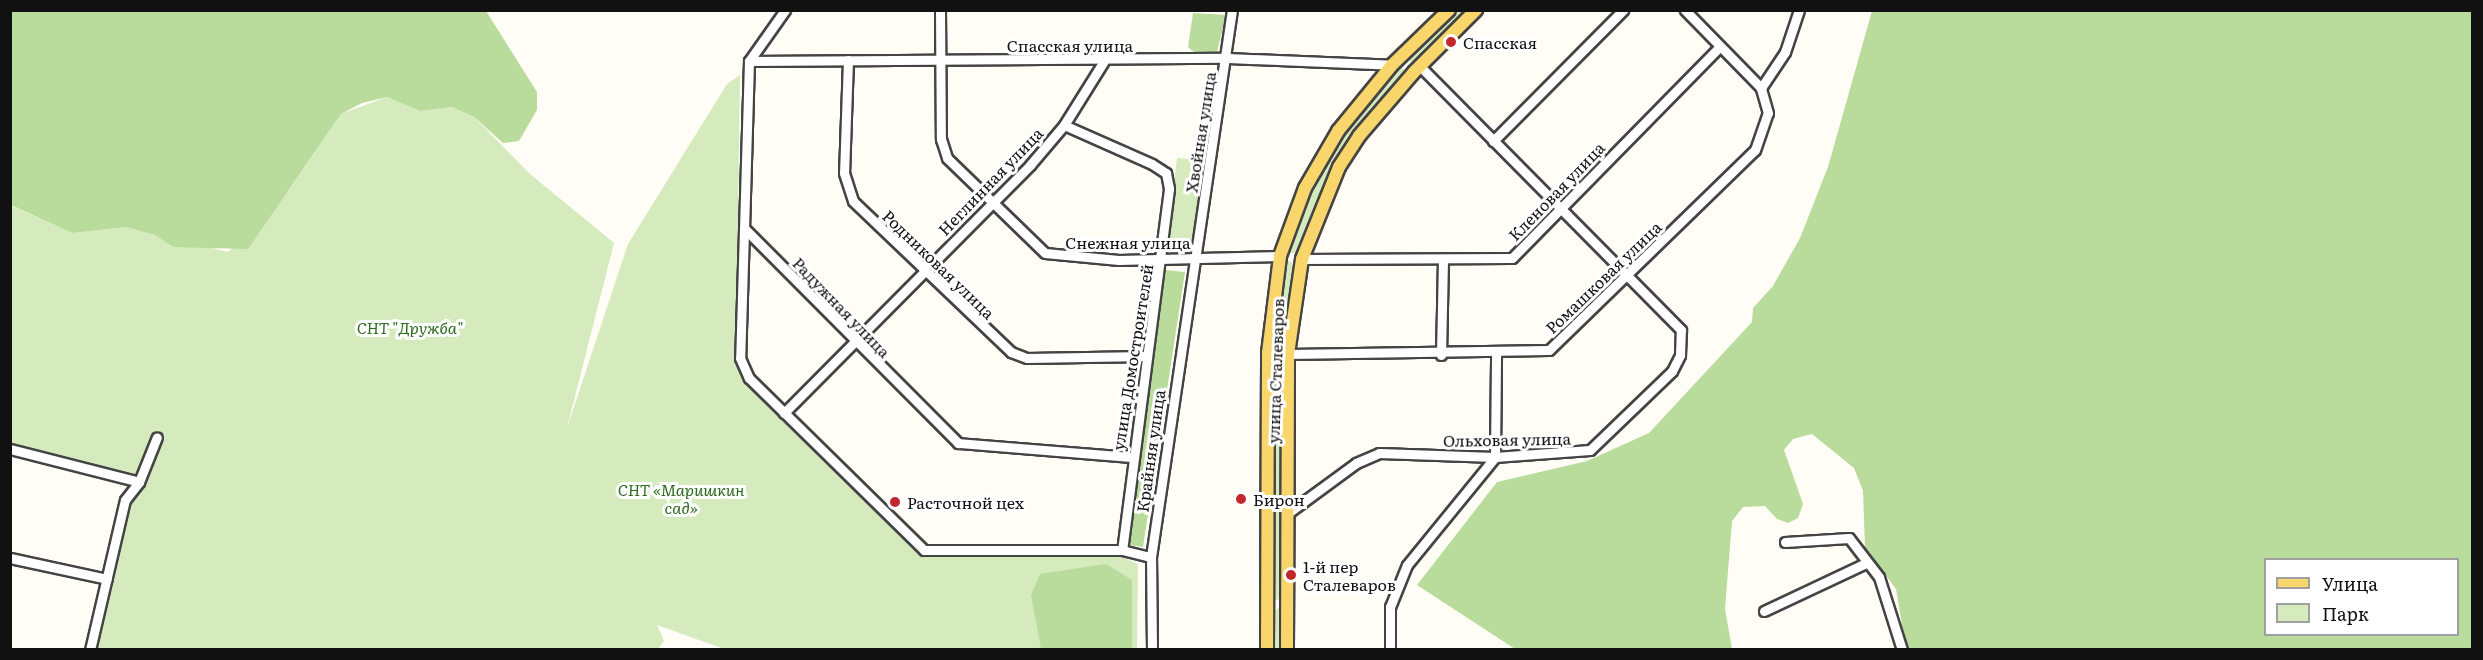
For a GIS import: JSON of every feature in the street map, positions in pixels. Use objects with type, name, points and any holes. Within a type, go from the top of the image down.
[{"type":"main road","name":"улица Сталеваров","points":[[1267,650],[1268,353],[1280,256],[1314,169],[1396,62],[1449,10]]},
{"type":"main road","name":"улица Сталеваров","points":[[1287,650],[1288,354],[1302,259],[1339,167],[1417,69],[1476,10]]},
{"type":"main road","points":[[1396,62],[1417,69]]},
{"type":"main road","points":[[1280,256],[1302,259]]},
{"type":"main road","points":[[1267,604],[1287,604]]},
{"type":"street","points":[[785,10],[749,61],[746,230],[740,357],[749,378],[924,550],[1122,550],[1151,556]]},
{"type":"street","name":"Снежная улица","points":[[940,10],[941,139],[947,158],[1045,253],[1162,259],[1280,256]]},
{"type":"street","name":"Хвойная улица","points":[[1195,257],[1228,58],[1232,10]]},
{"type":"street","points":[[1493,141],[1623,10]]},
{"type":"street","points":[[1685,10],[1761,88],[1785,52],[1799,10]]},
{"type":"street","name":"Кленовая улица","points":[[1302,259],[1512,258],[1556,208],[1719,47]]},
{"type":"street","name":"Спасская улица","points":[[749,61],[939,58],[1104,61],[1228,58],[1396,62]]},
{"type":"street","name":"Родниковая улица","points":[[848,60],[845,188],[925,269],[1011,352],[1027,358],[1146,356]]},
{"type":"street","name":"Неглинная улица","points":[[784,413],[993,202],[1064,125],[1104,61]]},
{"type":"street","points":[[1417,69],[1493,141],[1556,208],[1625,275]]},
{"type":"street","name":"Ромашковая улица","points":[[1288,354],[1496,355],[1549,350],[1755,150],[1768,113],[1761,88]]},
{"type":"street","name":"улица Домостроителей","points":[[1064,125],[1166,173],[1162,259],[1146,356],[1122,550]]},
{"type":"street","name":"Радужная улица","points":[[746,230],[853,341],[958,443],[1132,458]]},
{"type":"street","name":"Крайняя улица","points":[[1152,650],[1151,556],[1195,257]]},
{"type":"street","points":[[1441,355],[1443,259]]},
{"type":"street","name":"Ольховая улица","points":[[1288,513],[1356,463],[1379,453],[1495,457],[1590,450],[1671,371],[1680,356],[1681,330],[1625,275]]},
{"type":"street","points":[[1390,650],[1390,607],[1407,565],[1495,457],[1496,355]]},
{"type":"street","points":[[90,650],[125,500],[140,482],[157,437]]},
{"type":"street","points":[[10,449],[140,482]]},
{"type":"street","points":[[1785,542],[1849,538],[1890,601],[1902,650]]},
{"type":"street","points":[[10,558],[107,579]]},
{"type":"street","points":[[1764,611],[1866,563]]},
{"type":"green space","points":[[10,11],[486,11],[537,92],[537,110],[519,141],[503,143],[474,117],[452,107],[420,111],[387,97],[362,103],[341,114],[248,249],[173,247],[155,235],[126,227],[72,233],[11,205]]},
{"type":"green space","points":[[1452,11],[1471,11],[1412,64],[1407,57]]},
{"type":"green space","points":[[1872,11],[2472,11],[2472,649],[1906,649],[1896,589],[1865,547],[1863,491],[1854,468],[1812,434],[1793,439],[1784,450],[1803,504],[1798,518],[1788,523],[1777,519],[1765,506],[1743,507],[1732,521],[1725,609],[1732,649],[1515,649],[1417,585],[1497,482],[1587,461],[1649,433],[1752,322],[1753,308],[1773,286],[1800,238],[1828,167]]},
{"type":"green space","points":[[1193,13],[1226,15],[1217,52],[1197,55],[1188,47]]},
{"type":"green space","points":[[1399,65],[1407,72],[1377,107],[1298,254],[1290,253],[1303,205],[1342,132]]},
{"type":"green space","points":[[740,75],[736,353],[742,377],[921,556],[1122,557],[1138,564],[1137,649],[727,650],[657,625],[664,641],[657,650],[90,649],[125,500],[139,482],[11,449],[10,205],[72,233],[126,227],[155,235],[173,247],[201,245],[228,252],[289,190],[341,114],[387,97],[420,111],[452,107],[474,117],[530,174],[614,243],[567,428],[628,244],[727,84]]},
{"type":"green space","points":[[1177,158],[1206,160],[1191,251],[1166,250]]},
{"type":"green space","points":[[1288,260],[1296,266],[1284,352],[1282,599],[1274,600],[1271,350]]},
{"type":"green space","points":[[1166,270],[1185,272],[1143,547],[1124,544]]},
{"type":"green space","points":[[1106,564],[1132,580],[1132,649],[1041,649],[1031,595],[1040,574]]},
{"type":"green space","points":[[1279,608],[1284,649],[1270,650],[1271,613]]},
{"type":"place","name":"Спасская","points":[[1451,42]]},
{"type":"place","name":"Бирон","points":[[1241,499]]},
{"type":"place","name":"Расточной цех","points":[[895,502]]},
{"type":"place","name":"1-й пер Сталеваров","points":[[1291,575]]},
{"type":"park label","name":"СНТ \"Дружба\"","points":[[410,327]]},
{"type":"park label","name":"СНТ «Маришкин сад»","points":[[681,498]]}]
